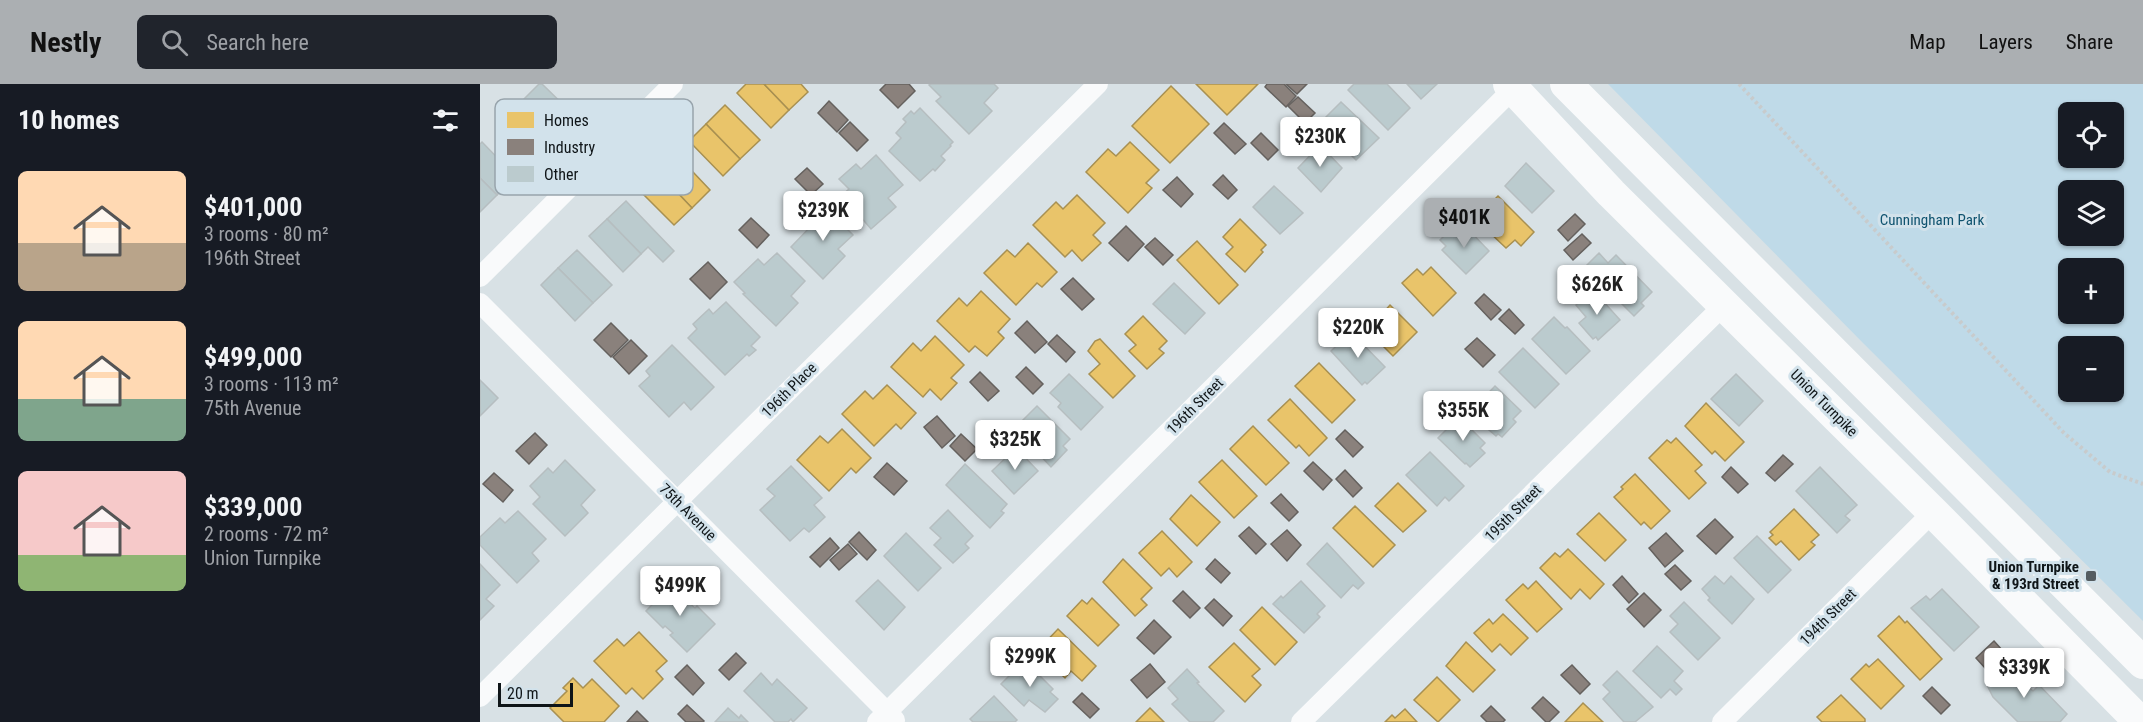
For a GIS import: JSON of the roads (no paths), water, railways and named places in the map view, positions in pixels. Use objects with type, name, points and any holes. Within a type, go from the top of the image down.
[{"type":"main road","points":[[1566,84],[2143,663]]},
{"type":"main road","name":"Union Turnpike","points":[[1511,87],[1611,193],[1933,512],[2140,722]]},
{"type":"street","points":[[658,99],[673,84]]},
{"type":"street","name":"196th Place","points":[[480,697],[1098,84]]},
{"type":"street","name":"196th Street","points":[[887,719],[1511,87]]},
{"type":"street","points":[[480,277],[562,195]]},
{"type":"street","name":"75th Avenue","points":[[480,303],[677,501],[887,719]]},
{"type":"street","name":"195th Street","points":[[1301,722],[1725,305]]},
{"type":"street","name":"194th Street","points":[[1722,722],[1933,512]]},
{"type":"place","name":"Union Turnpike & 193rd Street","points":[[2091,576]]},
{"type":"park label","name":"Cunningham Park","points":[[1932,220]]}]
